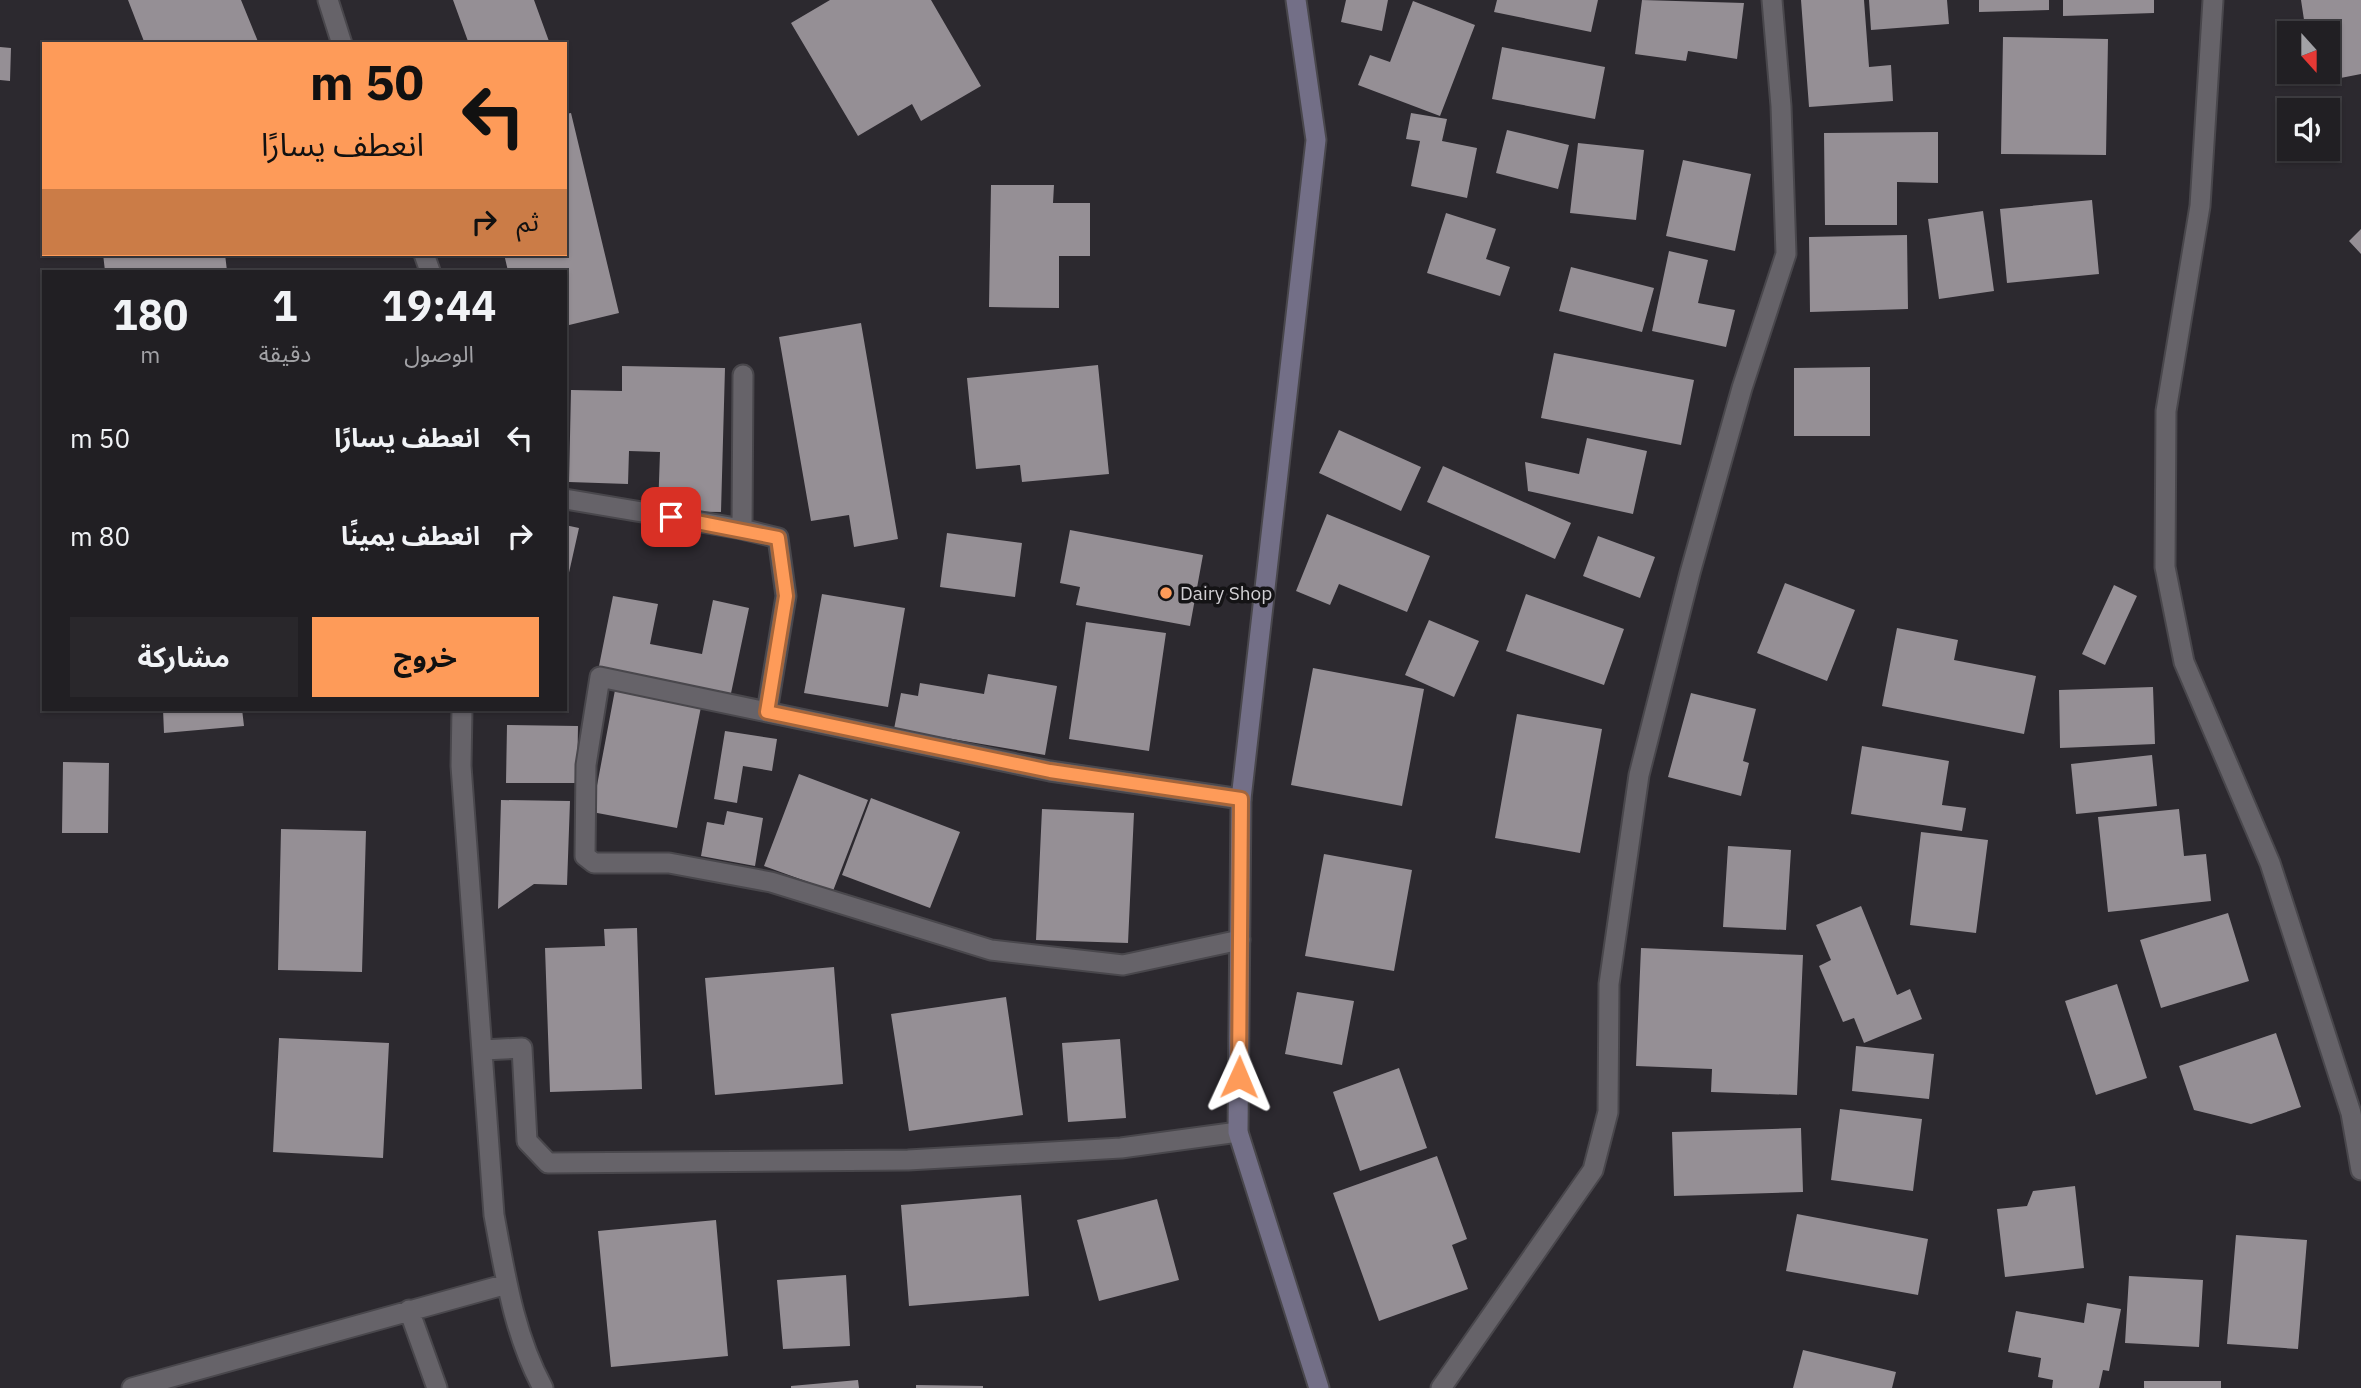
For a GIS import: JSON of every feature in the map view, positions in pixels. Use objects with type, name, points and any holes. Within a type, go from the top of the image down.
[{"type":"main road","points":[[1296,0],[1316,140],[1241,799],[1238,1132],[1320,1388]]},
{"type":"street","points":[[328,0],[341,42]]},
{"type":"street","points":[[1441,1388],[1593,1170],[1608,1112],[1609,984],[1639,775],[1738,401],[1786,254],[1781,106],[1772,0]]},
{"type":"street","points":[[2213,0],[2200,206],[2166,411],[2165,567],[2185,662],[2270,863],[2351,1113],[2361,1170]]},
{"type":"street","points":[[741,529],[743,375]]},
{"type":"street","points":[[567,499],[741,529],[778,538],[786,596],[767,712]]},
{"type":"street","points":[[1240,940],[1123,965],[991,950],[771,882],[669,863],[594,863],[585,856],[586,765],[600,677],[1050,771],[1241,799]]},
{"type":"street","points":[[463,711],[461,766],[494,1215],[507,1284],[527,1358],[544,1388]]},
{"type":"street","points":[[483,1050],[522,1048],[527,1141],[548,1163],[908,1160],[1121,1148],[1238,1132]]},
{"type":"street","points":[[132,1388],[507,1284]]},
{"type":"street","points":[[409,1310],[437,1388]]},
{"type":"building","points":[[128,0],[241,0],[258,42],[144,42]]},
{"type":"building","points":[[453,0],[534,0],[549,42],[468,42]]},
{"type":"building","points":[[830,0],[931,0],[981,86],[921,121],[912,104],[858,136],[791,23]]},
{"type":"building","points":[[1346,0],[1388,0],[1382,31],[1341,22]]},
{"type":"building","points":[[1497,0],[1598,0],[1591,32],[1494,12]]},
{"type":"building","points":[[1642,0],[1744,3],[1737,59],[1688,51],[1686,61],[1635,54]]},
{"type":"building","points":[[1801,0],[1864,0],[1869,67],[1891,65],[1893,101],[1809,107]]},
{"type":"building","points":[[1869,0],[1947,0],[1949,24],[1871,30]]},
{"type":"building","points":[[1979,0],[2049,0],[2049,10],[1979,12]]},
{"type":"building","points":[[2063,0],[2154,0],[2154,13],[2063,16]]},
{"type":"building","points":[[2301,0],[2361,0],[2361,74],[2340,78],[2340,21],[2304,21]]},
{"type":"building","points":[[1413,1],[1475,25],[1440,116],[1358,85],[1370,55],[1390,62]]},
{"type":"building","points":[[2003,37],[2108,39],[2106,155],[2001,154]]},
{"type":"building","points":[[0,47],[11,48],[10,81],[0,80]]},
{"type":"building","points":[[1502,47],[1605,67],[1595,119],[1492,99]]},
{"type":"building","points":[[571,113],[619,313],[567,326],[567,270],[508,270],[504,256],[567,256],[567,114]]},
{"type":"building","points":[[1411,113],[1447,119],[1442,141],[1477,148],[1467,198],[1411,186],[1420,141],[1406,139]]},
{"type":"building","points":[[1507,130],[1569,145],[1558,189],[1496,173]]},
{"type":"building","points":[[1938,132],[1938,183],[1897,182],[1897,225],[1825,225],[1824,133]]},
{"type":"building","points":[[1578,143],[1644,150],[1636,220],[1570,213]]},
{"type":"building","points":[[1683,160],[1751,174],[1735,251],[1666,236]]},
{"type":"building","points":[[991,185],[1054,185],[1053,203],[1090,203],[1090,256],[1059,256],[1059,308],[989,307]]},
{"type":"building","points":[[2092,200],[2099,274],[2007,283],[2000,209]]},
{"type":"building","points":[[1983,211],[1994,291],[1939,299],[1928,219]]},
{"type":"building","points":[[1446,213],[1496,229],[1486,259],[1510,267],[1500,296],[1427,273]]},
{"type":"building","points":[[2361,229],[2361,254],[2349,241]]},
{"type":"building","points":[[1907,235],[1908,309],[1810,312],[1809,237]]},
{"type":"building","points":[[1669,251],[1708,260],[1698,303],[1735,310],[1726,347],[1652,331]]},
{"type":"building","points":[[103,256],[225,256],[227,270],[105,270]]},
{"type":"building","points":[[1571,267],[1654,288],[1642,332],[1559,311]]},
{"type":"building","points":[[861,323],[898,539],[854,547],[849,515],[811,521],[779,337]]},
{"type":"building","points":[[1554,353],[1694,380],[1681,445],[1541,418]]},
{"type":"building","points":[[1098,365],[1109,474],[1022,482],[1020,465],[976,469],[967,378]]},
{"type":"building","points":[[622,366],[725,368],[721,512],[658,511],[660,452],[629,451],[628,484],[569,482],[571,390],[622,391]]},
{"type":"building","points":[[1870,367],[1870,436],[1794,436],[1794,368]]},
{"type":"building","points":[[1339,430],[1421,467],[1401,511],[1319,473]]},
{"type":"building","points":[[1587,438],[1647,451],[1633,514],[1528,491],[1525,462],[1579,474]]},
{"type":"building","points":[[1443,466],[1571,523],[1555,559],[1427,502]]},
{"type":"building","points":[[1327,514],[1430,556],[1407,612],[1339,584],[1330,605],[1296,591]]},
{"type":"building","points":[[567,525],[579,528],[567,582]]},
{"type":"building","points":[[1070,530],[1203,555],[1190,626],[1076,605],[1080,587],[1060,583]]},
{"type":"building","points":[[947,533],[1022,543],[1015,597],[940,587]]},
{"type":"building","points":[[1598,536],[1655,557],[1640,598],[1583,576]]},
{"type":"building","points":[[1785,583],[1855,610],[1827,681],[1757,653]]},
{"type":"building","points":[[2114,585],[2137,596],[2105,665],[2082,654]]},
{"type":"building","points":[[822,594],[905,608],[888,707],[804,693]]},
{"type":"building","points":[[1526,594],[1624,629],[1604,685],[1506,651]]},
{"type":"building","points":[[613,596],[658,604],[650,644],[702,654],[713,600],[749,608],[730,698],[598,671]]},
{"type":"building","points":[[1429,620],[1479,641],[1454,697],[1405,675]]},
{"type":"building","points":[[1086,622],[1166,633],[1149,751],[1069,739]]},
{"type":"building","points":[[1897,628],[1958,640],[1954,660],[2036,676],[2024,734],[1882,706]]},
{"type":"building","points":[[1313,668],[1424,689],[1402,806],[1291,785]]},
{"type":"building","points":[[988,674],[1057,686],[1045,755],[894,729],[901,693],[918,696],[920,683],[984,694]]},
{"type":"building","points":[[2153,687],[2155,744],[2060,748],[2059,690]]},
{"type":"building","points":[[615,690],[701,707],[677,828],[592,812]]},
{"type":"building","points":[[1691,693],[1756,709],[1743,761],[1749,763],[1741,796],[1668,777]]},
{"type":"building","points":[[163,711],[242,711],[244,726],[164,733]]},
{"type":"building","points":[[1517,714],[1602,729],[1580,853],[1495,838]]},
{"type":"building","points":[[507,725],[578,726],[577,783],[506,783]]},
{"type":"building","points":[[725,731],[777,739],[772,771],[743,766],[737,803],[714,799]]},
{"type":"building","points":[[1862,746],[1949,761],[1942,805],[1966,808],[1962,831],[1851,814]]},
{"type":"building","points":[[2152,755],[2157,806],[2076,814],[2071,764]]},
{"type":"building","points":[[63,762],[109,763],[108,833],[62,833]]},
{"type":"building","points":[[799,774],[868,800],[833,891],[764,866]]},
{"type":"building","points":[[871,798],[960,832],[930,908],[842,875]]},
{"type":"building","points":[[501,800],[570,801],[567,885],[534,884],[498,909]]},
{"type":"building","points":[[1042,809],[1134,813],[1128,943],[1036,940]]},
{"type":"building","points":[[2179,809],[2184,856],[2206,854],[2211,901],[2108,912],[2098,817]]},
{"type":"building","points":[[727,811],[763,818],[755,866],[701,856],[707,822],[724,825]]},
{"type":"building","points":[[281,829],[366,831],[362,972],[278,970]]},
{"type":"building","points":[[1921,832],[1988,840],[1976,933],[1910,925]]},
{"type":"building","points":[[1728,846],[1791,850],[1786,930],[1723,927]]},
{"type":"building","points":[[1324,854],[1412,870],[1394,971],[1305,956]]},
{"type":"building","points":[[1861,906],[1897,995],[1910,989],[1922,1019],[1864,1043],[1854,1018],[1843,1022],[1819,966],[1831,960],[1816,925]]},
{"type":"building","points":[[2228,913],[2249,981],[2161,1008],[2140,940]]},
{"type":"building","points":[[637,928],[642,1089],[550,1092],[545,948],[605,946],[604,929]]},
{"type":"building","points":[[1641,948],[1803,955],[1797,1095],[1711,1092],[1712,1069],[1636,1066]]},
{"type":"building","points":[[834,967],[843,1084],[715,1095],[705,978]]},
{"type":"building","points":[[2117,984],[2147,1078],[2096,1095],[2065,1001]]},
{"type":"building","points":[[1297,992],[1354,1001],[1342,1065],[1285,1054]]},
{"type":"building","points":[[1006,997],[1023,1115],[909,1131],[891,1014]]},
{"type":"building","points":[[2276,1033],[2301,1107],[2251,1124],[2194,1110],[2179,1066]]},
{"type":"building","points":[[279,1038],[389,1043],[383,1158],[273,1152]]},
{"type":"building","points":[[1120,1039],[1126,1118],[1068,1122],[1062,1043]]},
{"type":"building","points":[[1856,1046],[1934,1054],[1929,1099],[1852,1091]]},
{"type":"building","points":[[1399,1068],[1427,1148],[1360,1171],[1333,1092]]},
{"type":"building","points":[[1840,1109],[1922,1119],[1913,1191],[1831,1180]]},
{"type":"building","points":[[1801,1128],[1803,1192],[1674,1196],[1672,1132]]},
{"type":"building","points":[[1437,1156],[1467,1239],[1452,1245],[1468,1289],[1379,1321],[1333,1193]]},
{"type":"building","points":[[2075,1186],[2084,1268],[2005,1277],[1997,1209],[2027,1206],[2033,1191]]},
{"type":"building","points":[[1021,1195],[1029,1296],[909,1306],[901,1205]]},
{"type":"building","points":[[1157,1199],[1179,1280],[1099,1301],[1077,1220]]},
{"type":"building","points":[[1797,1214],[1928,1239],[1918,1295],[1786,1271]]},
{"type":"building","points":[[716,1220],[728,1356],[611,1367],[598,1231]]},
{"type":"building","points":[[2236,1235],[2307,1240],[2298,1349],[2227,1344]]},
{"type":"building","points":[[846,1275],[850,1346],[783,1349],[777,1280]]},
{"type":"building","points":[[2129,1276],[2203,1280],[2199,1347],[2125,1343]]},
{"type":"building","points":[[2087,1303],[2121,1309],[2109,1371],[2103,1370],[2099,1388],[2052,1388],[2053,1380],[2038,1377],[2041,1358],[2008,1352],[2016,1311],[2084,1323]]},
{"type":"building","points":[[1803,1350],[1896,1372],[1892,1388],[1793,1388]]},
{"type":"building","points":[[858,1380],[859,1388],[791,1388],[791,1386]]},
{"type":"building","points":[[2144,1381],[2221,1381],[2221,1388],[2144,1388]]},
{"type":"building","points":[[916,1385],[983,1386],[983,1388],[916,1388]]},
{"type":"place","name":"Dairy Shop","points":[[1166,593]]},
{"type":"route","points":[[671,517],[778,538],[786,596],[767,712],[1050,771],[1241,799],[1239,1077]]}]
